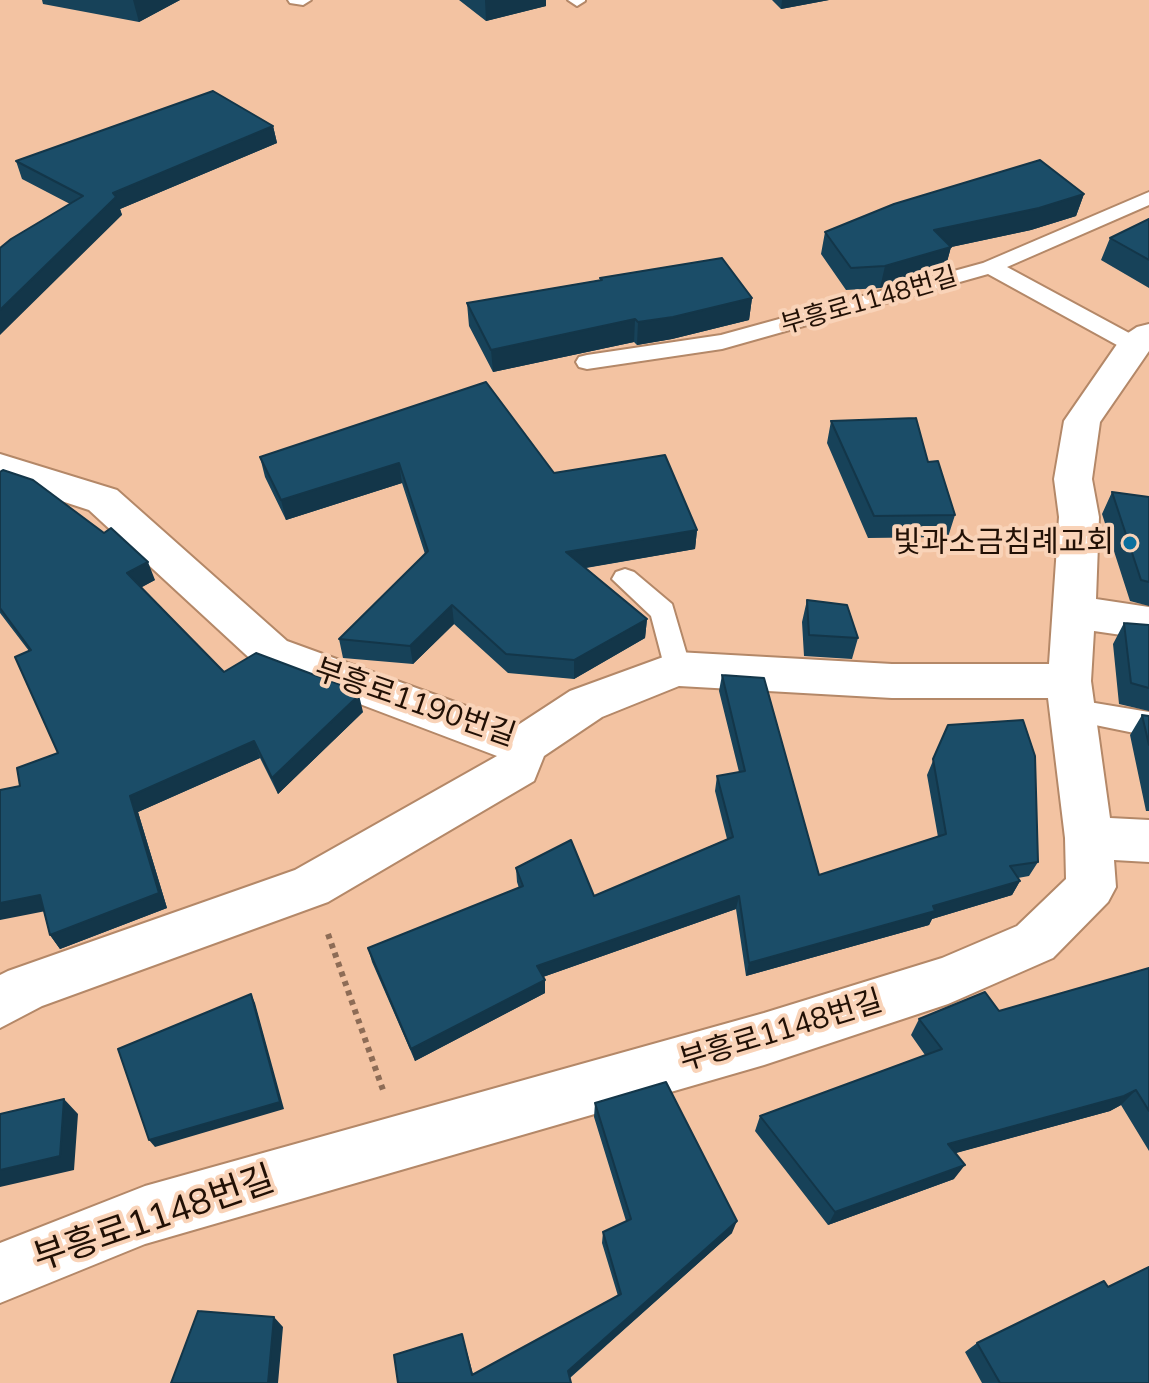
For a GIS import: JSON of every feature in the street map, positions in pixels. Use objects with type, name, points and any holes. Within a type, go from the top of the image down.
[{"type":"street","name":"부흥로1148번길","points":[[0,1273],[145,1215],[400,1140],[764,1039],[948,980],[1035,942],[1091,887],[1089,838],[1070,696],[1079,517],[1073,479],[1082,421],[1141,340]]},
{"type":"street","name":"부흥로1190번길","points":[[0,467],[103,500],[272,653],[506,741],[524,745],[586,704],[677,669],[892,681],[1070,696]]},
{"type":"street","points":[[1074,612],[1149,623]]},
{"type":"street","points":[[0,1003],[26,988],[311,887],[518,767],[524,745]]},
{"type":"street","points":[[1089,838],[1149,841]]},
{"type":"lane","points":[[296,0],[303,0]]},
{"type":"lane","points":[[990,267],[1149,198]]},
{"type":"lane","name":"부흥로1148번길","points":[[587,362],[722,342],[990,267],[1141,340]]},
{"type":"lane","points":[[625,579],[663,611],[677,669]]},
{"type":"lane","points":[[1070,696],[1149,724]]},
{"type":"path","points":[[311,887],[400,1140]]},
{"type":"building","points":[[213,91],[273,126],[113,193],[116,197],[0,310],[0,248],[83,196],[16,161]]},
{"type":"building","points":[[1040,160],[1084,194],[1039,208],[934,230],[951,247],[885,266],[851,268],[825,232],[894,204]]},
{"type":"building","points":[[1149,219],[1149,260],[1110,238]]},
{"type":"building","points":[[722,258],[752,298],[673,317],[638,322],[635,319],[491,350],[467,303],[602,280],[600,278]]},
{"type":"building","points":[[486,382],[554,473],[665,455],[697,530],[566,552],[647,619],[574,660],[506,654],[452,605],[410,646],[339,639],[428,551],[399,463],[281,500],[260,457]]},
{"type":"building","points":[[916,418],[928,462],[938,461],[955,515],[874,516],[831,421]]},
{"type":"building","points":[[3,470],[33,480],[104,533],[111,528],[148,562],[127,573],[224,672],[256,653],[357,691],[359,695],[272,778],[254,741],[130,796],[159,893],[50,935],[40,895],[0,903],[0,790],[20,786],[17,768],[58,753],[15,657],[31,650],[0,608],[0,472]]},
{"type":"building","points":[[1112,492],[1149,497],[1149,582],[1141,580]]},
{"type":"building","points":[[807,600],[847,605],[858,638],[809,635]]},
{"type":"building","points":[[1124,623],[1149,625],[1149,688],[1131,683]]},
{"type":"building","points":[[722,675],[764,678],[819,875],[946,834],[933,759],[948,725],[1023,720],[1035,756],[1038,862],[1010,866],[1020,881],[933,906],[935,911],[749,963],[739,896],[537,966],[545,980],[411,1049],[368,948],[523,886],[516,868],[571,840],[594,896],[733,837],[717,776],[745,771]]},
{"type":"building","points":[[1142,715],[1149,716],[1149,745]]},
{"type":"building","points":[[1149,968],[1149,1111],[1136,1090],[1124,1096],[948,1144],[965,1165],[835,1212],[760,1116],[942,1049],[919,1019],[985,992],[999,1011]]},
{"type":"building","points":[[251,994],[280,1102],[149,1140],[118,1049]]},
{"type":"building","points":[[666,1082],[737,1221],[568,1371],[571,1383],[398,1383],[394,1355],[462,1334],[472,1375],[621,1294],[603,1232],[631,1219],[595,1103]]},
{"type":"building","points":[[64,1099],[60,1156],[0,1170],[0,1114]]},
{"type":"building","points":[[1149,1267],[1149,1383],[1000,1383],[977,1343],[1104,1281],[1108,1287]]},
{"type":"building","points":[[198,1311],[274,1317],[268,1383],[171,1383]]},
{"type":"place","name":"빛과소금침례교회","points":[[1130,543]]}]
